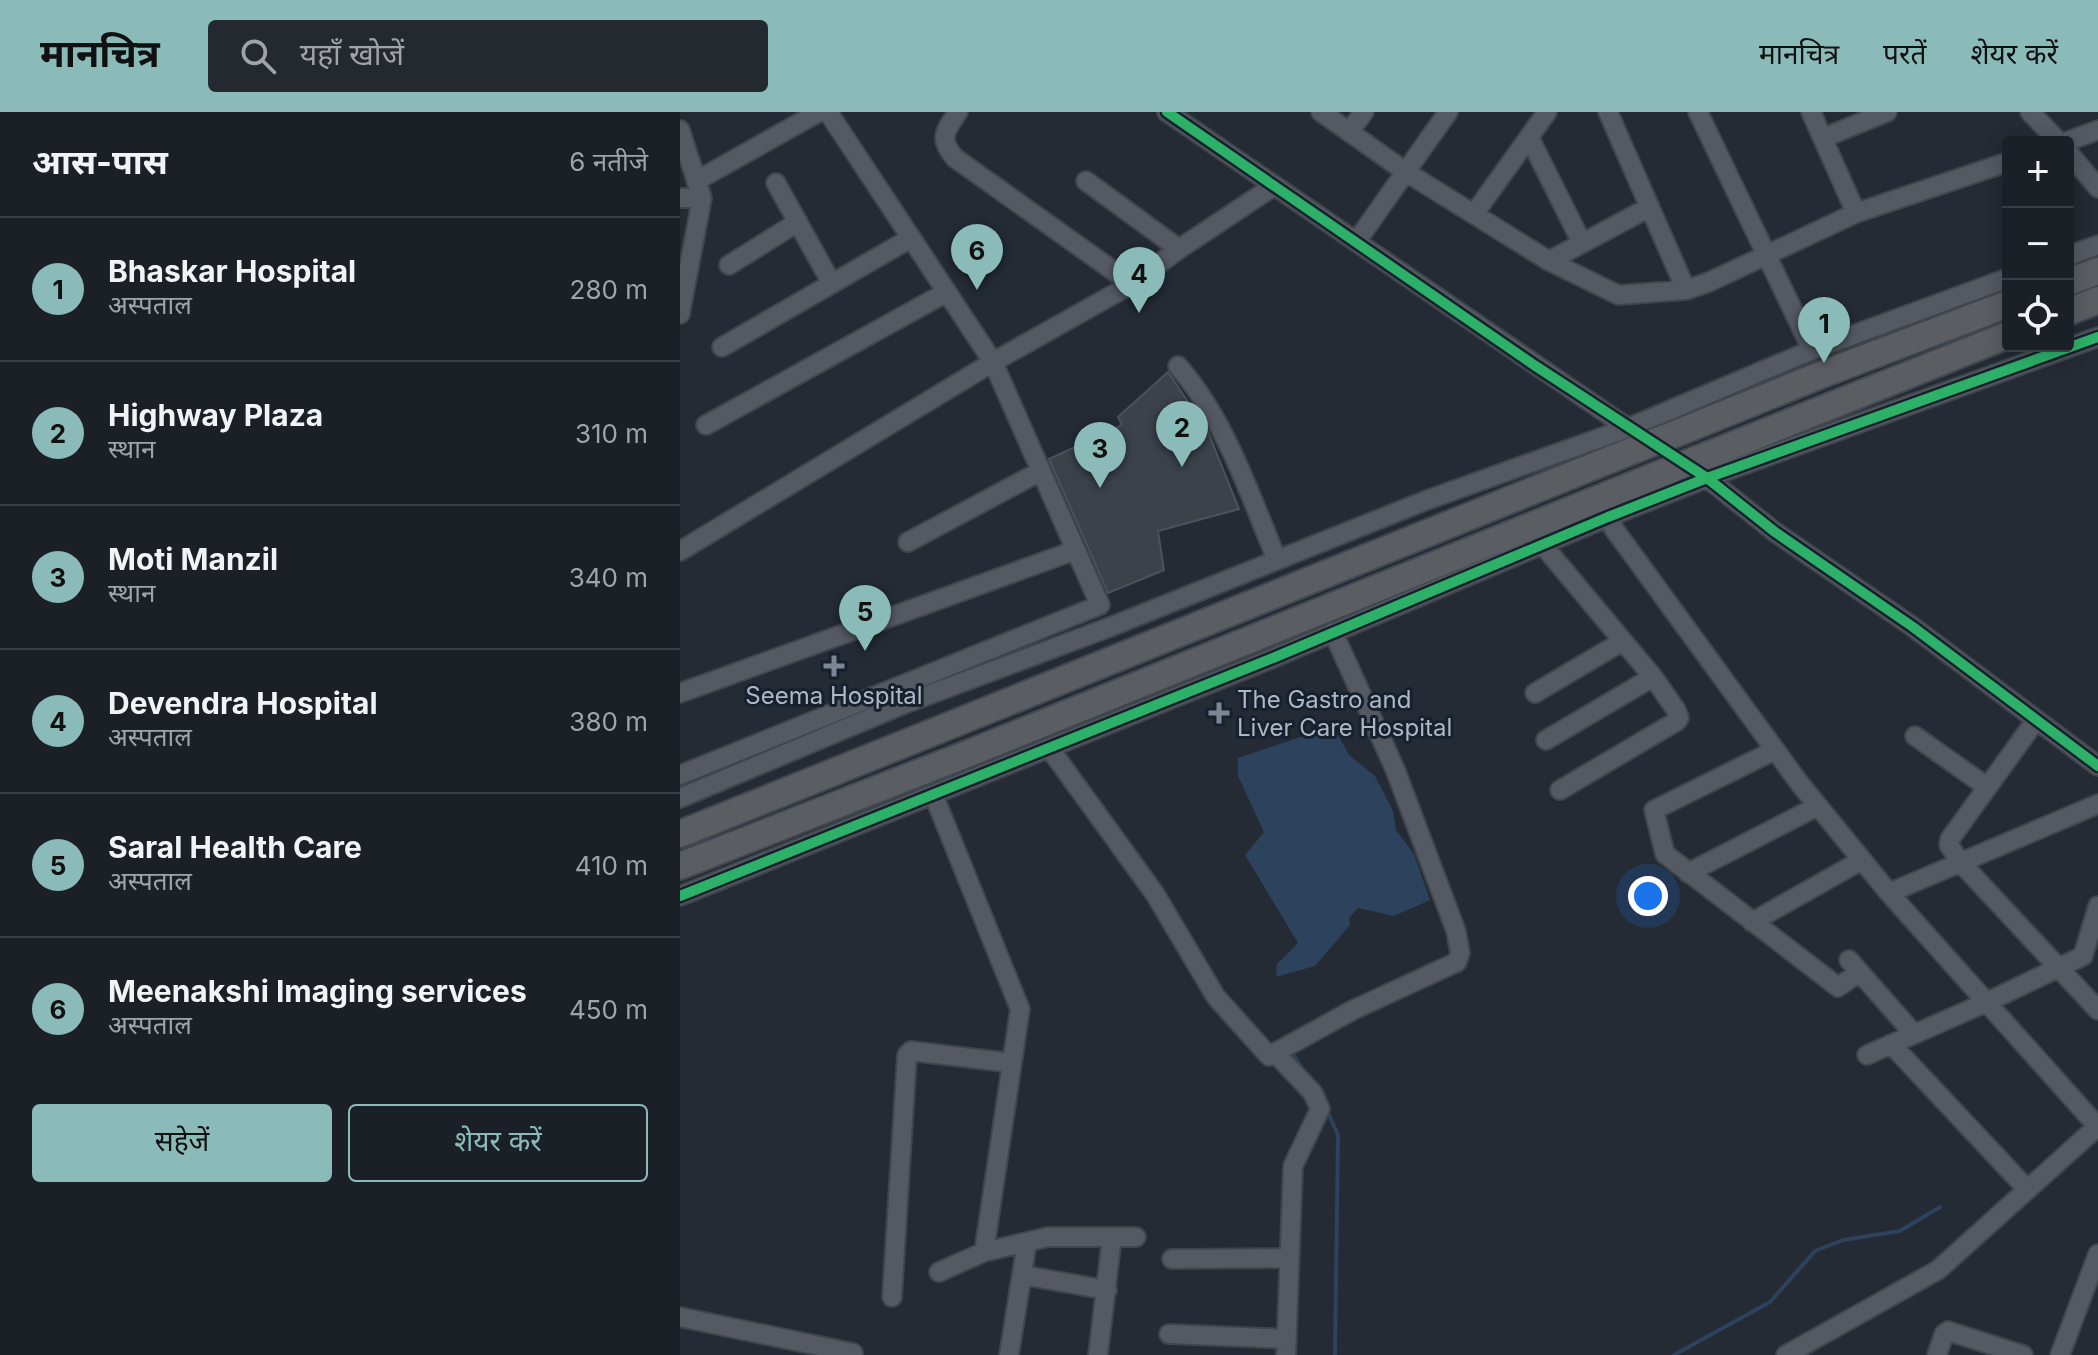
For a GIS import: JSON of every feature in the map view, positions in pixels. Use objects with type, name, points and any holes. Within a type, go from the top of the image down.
[{"type":"highway","points":[[2073,280],[2098,271]]},
{"type":"highway","points":[[2074,310],[2098,300]]},
{"type":"highway","points":[[680,834],[1634,438],[1665,438],[2002,306]]},
{"type":"highway","points":[[680,866],[992,744],[1672,469],[1702,469],[2002,338]]},
{"type":"street","points":[[680,198],[819,112]]},
{"type":"street","points":[[680,775],[1100,605],[993,362],[828,112]]},
{"type":"street","points":[[958,112],[944,138],[946,148],[955,158],[1132,284]]},
{"type":"street","points":[[1167,112],[1634,438]]},
{"type":"street","points":[[1321,112],[1406,172],[1549,261],[1619,295],[1686,290],[1856,213],[2002,164]]},
{"type":"street","points":[[1349,132],[1364,112]]},
{"type":"street","points":[[1356,242],[1448,112]]},
{"type":"street","points":[[1474,214],[1547,112]]},
{"type":"street","points":[[1608,112],[1686,290]]},
{"type":"street","points":[[1698,112],[1812,350]]},
{"type":"street","points":[[1811,112],[1856,213]]},
{"type":"street","points":[[1823,138],[1887,112]]},
{"type":"street","points":[[2030,112],[2053,136]]},
{"type":"street","points":[[680,130],[699,189],[680,314]]},
{"type":"street","points":[[2074,139],[2098,130]]},
{"type":"street","points":[[1529,137],[1582,243]]},
{"type":"street","points":[[2074,159],[2098,188]]},
{"type":"street","points":[[1086,181],[1179,249]]},
{"type":"street","points":[[776,183],[832,284]]},
{"type":"street","points":[[680,551],[993,362],[1132,284],[1274,186]]},
{"type":"street","points":[[1549,261],[1650,207]]},
{"type":"street","points":[[729,265],[798,222]]},
{"type":"street","points":[[722,347],[911,238]]},
{"type":"street","points":[[2074,254],[2098,245]]},
{"type":"street","points":[[680,798],[904,704],[1110,627],[1427,500],[1634,438],[1812,350],[2003,280]]},
{"type":"street","points":[[706,425],[947,292]]},
{"type":"street","points":[[680,896],[934,796],[1333,632],[1608,517],[1702,469],[2098,337]]},
{"type":"street","points":[[1178,366],[1200,392],[1236,460],[1277,560]]},
{"type":"street","points":[[1702,469],[1775,532],[1913,627],[2098,766]]},
{"type":"street","points":[[908,542],[1041,471]]},
{"type":"street","points":[[1608,517],[1818,806],[1889,893],[2098,1127],[1938,1270],[1786,1355]]},
{"type":"street","points":[[1542,544],[1653,677],[1679,718],[1560,790]]},
{"type":"street","points":[[680,693],[1076,550]]},
{"type":"street","points":[[1050,749],[1155,894],[1216,997],[1269,1056],[1353,1010],[1457,962],[1460,953],[1456,931],[1395,769],[1333,632]]},
{"type":"street","points":[[1535,693],[1623,641]]},
{"type":"street","points":[[1546,740],[1653,677]]},
{"type":"street","points":[[2036,720],[1949,842],[1961,863],[2098,1010]]},
{"type":"street","points":[[1915,736],[1987,787]]},
{"type":"street","points":[[1775,750],[1654,810],[1665,854],[1838,987],[1854,966],[1914,1034]]},
{"type":"street","points":[[934,796],[1020,1009],[984,1252]]},
{"type":"street","points":[[1889,893],[2098,804]]},
{"type":"street","points":[[1688,873],[1818,806]]},
{"type":"street","points":[[1752,922],[1862,860]]},
{"type":"street","points":[[1867,1055],[2090,952],[2098,906]]},
{"type":"street","points":[[1891,1044],[2027,1189]]},
{"type":"street","points":[[892,1297],[907,1055],[911,1051],[1012,1063]]},
{"type":"street","points":[[1169,1334],[1286,1347],[1293,1166],[1320,1109],[1313,1093],[1275,1053]]},
{"type":"street","points":[[939,1272],[984,1252],[1048,1237],[1136,1237]]},
{"type":"street","points":[[1098,1355],[1112,1237]]},
{"type":"street","points":[[1009,1355],[1027,1242]]},
{"type":"street","points":[[2060,1355],[2098,1254]]},
{"type":"street","points":[[1172,1259],[1289,1258]]},
{"type":"street","points":[[1022,1275],[1107,1290]]},
{"type":"street","points":[[680,1317],[773,1346],[853,1353]]},
{"type":"street","points":[[1937,1355],[1948,1331],[2023,1355]]},
{"type":"water","points":[[1333,726],[1349,755],[1375,776],[1393,811],[1396,830],[1414,854],[1430,900],[1394,916],[1358,908],[1349,918],[1350,925],[1315,966],[1276,977],[1277,964],[1298,943],[1245,855],[1264,832],[1238,776],[1238,758]]},
{"type":"building","points":[[1168,372],[1208,432],[1239,509],[1158,531],[1164,570],[1108,593],[1049,459],[1122,425],[1118,417]]},
{"type":"waterway","points":[[1293,1054],[1303,1070]]},
{"type":"waterway","points":[[1326,1108],[1338,1135],[1335,1355]]},
{"type":"waterway","points":[[1674,1355],[1770,1302],[1815,1251],[1843,1240],[1900,1231],[1940,1207]]},
{"type":"cycle path","points":[[1167,112],[1534,365],[1707,478],[1775,532],[1913,627],[2098,766]]},
{"type":"cycle path","points":[[680,896],[1273,658],[1608,517],[1707,478],[2098,337]]},
{"type":"place","name":"Meenakshi Imaging services","points":[[977,290]]},
{"type":"place","name":"Devendra Hospital","points":[[1139,313]]},
{"type":"place","name":"Bhaskar Hospital","points":[[1824,363]]},
{"type":"place","name":"Highway Plaza","points":[[1182,467]]},
{"type":"place","name":"Moti Manzil","points":[[1100,488]]},
{"type":"place","name":"Saral Health Care","points":[[865,651]]},
{"type":"place","name":"Seema Hospital","points":[[834,666]]},
{"type":"place","name":"The Gastro and Liver Care Hospital","points":[[1219,713]]}]
